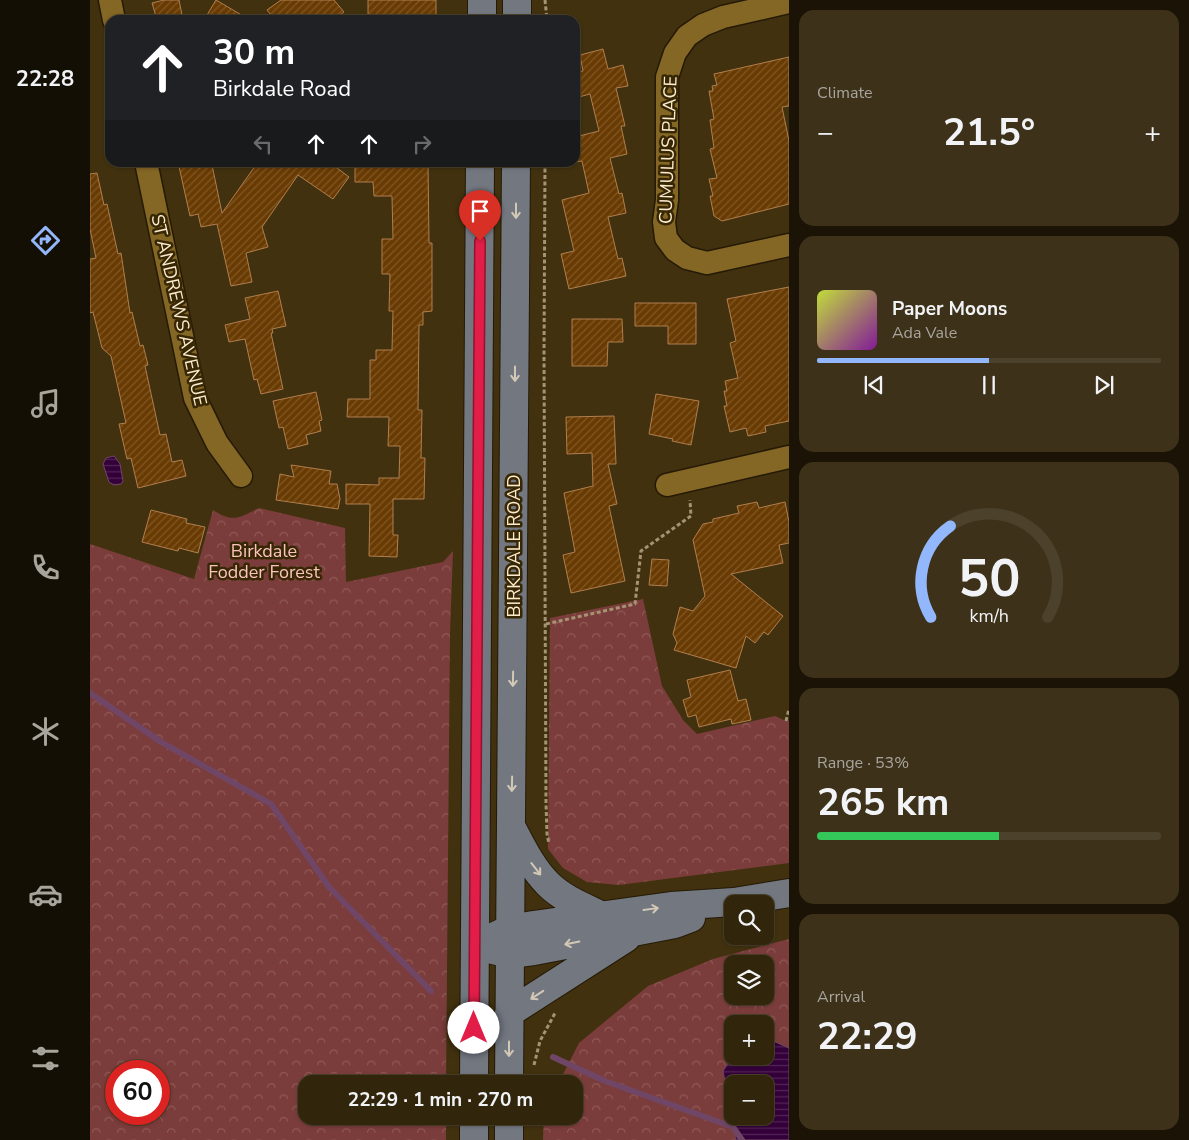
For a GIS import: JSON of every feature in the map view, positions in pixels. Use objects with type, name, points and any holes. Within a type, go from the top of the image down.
[{"type":"main road","points":[[482,0],[482,15]]},
{"type":"main road","points":[[517,0],[517,15]]},
{"type":"main road","name":"BIRKDALE ROAD","points":[[474,1075],[480,167]]},
{"type":"main road","name":"BIRKDALE ROAD","points":[[509,1075],[516,167]]},
{"type":"main road","points":[[511,827],[531,863],[548,884],[570,900],[603,916]]},
{"type":"main road","points":[[772,895],[789,892]]},
{"type":"main road","points":[[510,942],[533,925],[671,906],[724,903]]},
{"type":"main road","points":[[475,945],[510,942],[534,951],[675,924],[724,906]]},
{"type":"main road","points":[[510,1014],[637,931]]},
{"type":"main road","points":[[474,1125],[474,1140]]},
{"type":"main road","points":[[508,1140],[509,1125]]},
{"type":"street","points":[[110,0],[113,15]]},
{"type":"street","name":"CUMULUS PLACE","points":[[789,2],[723,17],[702,25],[687,36],[675,53],[667,77],[668,200],[664,222],[666,238],[675,250],[687,258],[707,263],[789,245]]},
{"type":"street","name":"ST ANDREWS AVENUE","points":[[147,167],[195,398],[217,443],[241,476]]},
{"type":"street","points":[[677,482],[789,457]]},
{"type":"path","points":[[545,0],[546,15]]},
{"type":"path","points":[[545,167],[547,834],[550,851]]},
{"type":"path","points":[[546,624],[635,604],[641,551],[691,516],[677,482]]},
{"type":"path","points":[[786,721],[789,709]]},
{"type":"path","points":[[534,1068],[540,1041],[558,1006]]},
{"type":"green space","name":"Birkdale Fodder Forest","points":[[259,508],[345,528],[346,582],[443,562],[453,551],[450,633],[446,1075],[298,1075],[298,1125],[446,1125],[446,1140],[90,1140],[90,544],[194,579],[213,510],[226,517],[236,518]]},
{"type":"green space","points":[[643,599],[662,686],[683,720],[697,734],[775,716],[786,721],[789,720],[789,863],[619,885],[587,882],[563,868],[548,849],[550,618]]},
{"type":"green space","points":[[789,939],[789,1140],[543,1140],[544,1125],[583,1125],[583,1075],[563,1075],[579,1043],[648,986],[724,956],[724,1005],[774,1005],[774,955],[728,955],[766,945],[774,945],[774,943]]},
{"type":"shaded area","points":[[114,456],[120,464],[123,481],[121,484],[114,485],[109,482],[103,464],[106,458]]},
{"type":"shaded area","points":[[774,1041],[789,1048],[789,1140],[736,1140],[733,1125],[774,1125],[774,1075],[724,1076],[723,1071],[727,1065],[774,1065]]},
{"type":"building","points":[[164,0],[179,0],[182,15],[156,15],[152,3]]},
{"type":"building","points":[[216,0],[242,15],[207,15]]},
{"type":"building","points":[[281,0],[334,0],[344,12],[340,15],[271,15],[267,10]]},
{"type":"building","points":[[368,0],[436,0],[436,15],[368,15]]},
{"type":"building","points":[[603,49],[608,69],[623,65],[628,86],[616,88],[625,126],[621,126],[627,154],[610,158],[619,194],[622,193],[626,213],[608,217],[618,259],[622,258],[626,276],[569,289],[561,254],[574,251],[562,200],[589,193],[582,161],[580,161],[580,136],[599,131],[590,94],[580,97],[580,72],[583,71],[580,55]]},
{"type":"building","points":[[789,57],[789,106],[782,107],[789,141],[789,204],[722,221],[714,216],[710,196],[713,196],[709,179],[717,178],[710,149],[714,148],[710,120],[714,119],[709,91],[713,91],[712,86],[717,85],[714,74]]},
{"type":"building","points":[[179,167],[212,167],[222,213],[254,167],[336,167],[349,177],[333,199],[298,175],[262,227],[268,247],[246,253],[252,282],[231,286],[217,224],[201,227],[198,214],[190,216]]},
{"type":"building","points":[[355,167],[428,167],[429,243],[432,243],[432,311],[423,312],[423,325],[419,325],[418,410],[422,410],[421,458],[425,458],[424,499],[393,499],[393,535],[398,535],[397,557],[369,556],[370,504],[346,504],[346,484],[379,485],[379,478],[399,478],[400,446],[388,446],[389,417],[347,417],[348,399],[370,399],[370,360],[376,360],[376,350],[392,350],[393,311],[389,311],[390,274],[382,274],[382,239],[393,239],[392,196],[374,196],[373,182],[355,182]]},
{"type":"building","points":[[97,173],[104,205],[107,204],[118,254],[121,253],[130,313],[132,312],[140,346],[143,345],[148,365],[145,366],[160,435],[166,434],[172,462],[182,460],[186,476],[138,488],[131,458],[127,459],[119,424],[126,423],[111,356],[102,348],[93,312],[90,313],[90,259],[96,258],[90,229],[90,174]]},
{"type":"building","points":[[789,287],[789,421],[765,426],[766,432],[748,436],[746,428],[730,432],[724,406],[727,406],[724,391],[727,391],[725,381],[738,378],[730,343],[736,341],[727,299]]},
{"type":"building","points":[[278,291],[286,326],[272,329],[273,333],[271,333],[283,389],[261,394],[257,379],[254,380],[245,339],[229,342],[225,325],[250,319],[245,298]]},
{"type":"building","points":[[635,303],[696,303],[696,344],[668,344],[668,326],[635,326]]},
{"type":"building","points":[[572,319],[622,319],[623,342],[608,342],[607,366],[572,366]]},
{"type":"building","points":[[316,392],[322,420],[319,421],[321,431],[306,435],[308,444],[288,449],[283,427],[279,428],[273,401]]},
{"type":"building","points":[[656,394],[699,401],[691,445],[649,434]]},
{"type":"building","points":[[614,416],[616,464],[608,464],[617,504],[609,506],[625,581],[571,593],[563,555],[575,552],[564,493],[593,486],[592,453],[567,454],[566,417]]},
{"type":"building","points":[[291,465],[331,471],[329,484],[337,484],[340,499],[338,509],[276,500],[280,474],[294,477]]},
{"type":"building","points":[[757,502],[759,508],[785,502],[789,522],[789,543],[779,545],[783,563],[731,574],[783,616],[768,635],[764,632],[755,643],[746,636],[736,668],[674,650],[677,643],[673,634],[680,607],[693,611],[705,596],[693,540],[703,524],[713,522],[713,519],[739,513],[737,506]]},
{"type":"building","points":[[151,510],[187,519],[186,523],[205,527],[198,553],[179,548],[178,551],[142,542]]},
{"type":"building","points":[[652,559],[669,560],[667,586],[649,585]]},
{"type":"building","points":[[730,670],[738,701],[746,699],[751,720],[732,724],[731,719],[699,727],[696,715],[688,717],[683,700],[691,697],[687,680]]},
{"type":"waterway","points":[[90,693],[161,742],[271,804],[329,887],[431,991]]},
{"type":"waterway","points":[[553,1057],[605,1081],[733,1127],[742,1140]]},
{"type":"route","points":[[474,1028],[480,241]]}]
